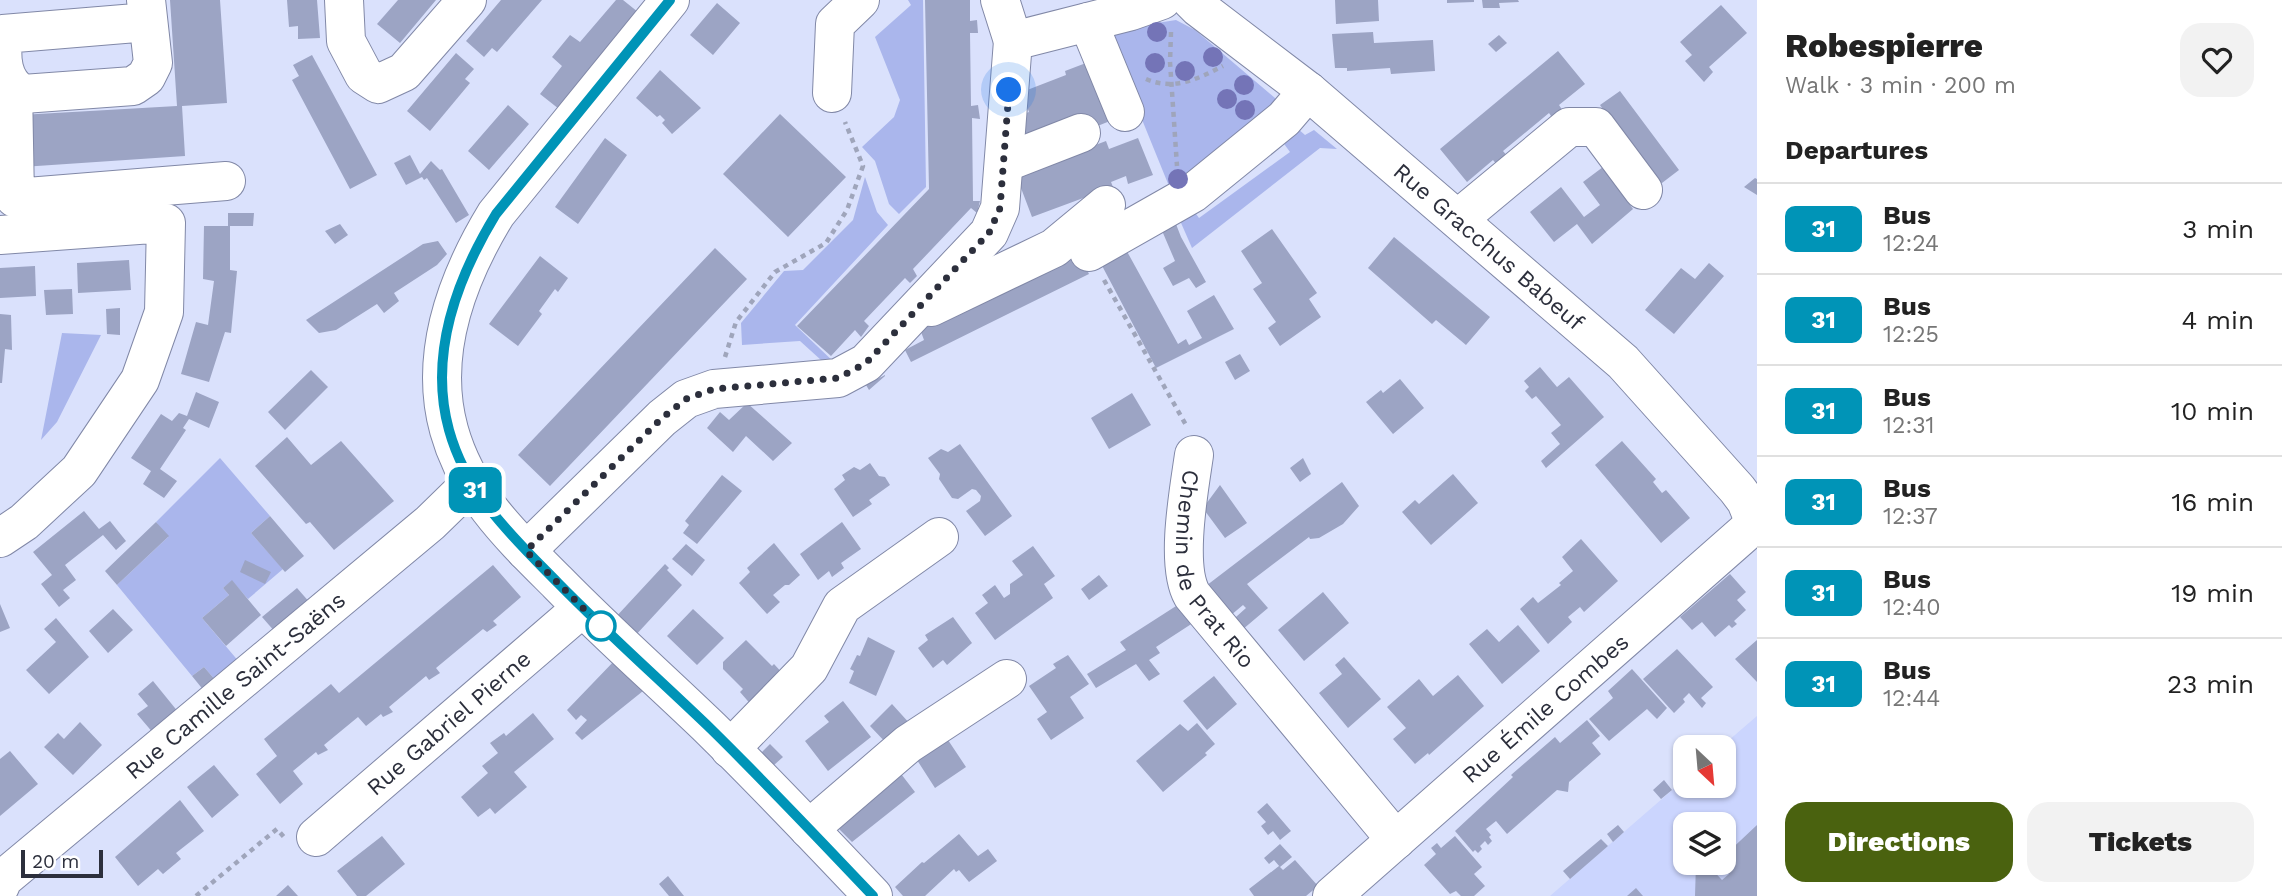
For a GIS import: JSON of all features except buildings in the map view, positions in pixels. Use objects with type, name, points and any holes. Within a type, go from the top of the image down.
[{"type":"street","points":[[344,0],[346,41],[363,75],[378,84],[404,72],[467,0]]},
{"type":"street","points":[[670,0],[496,214],[467,265],[449,320],[443,352],[441,379],[449,429],[471,483],[491,513],[582,608],[730,749],[873,896]]},
{"type":"street","points":[[832,93],[835,24],[860,0]]},
{"type":"street","points":[[526,551],[662,418],[686,399],[714,389],[838,378],[866,363],[989,233],[1000,208],[1013,41],[1000,0]]},
{"type":"street","points":[[1013,41],[1131,11],[1162,0]]},
{"type":"street","name":"Rue Gracchus Babeuf","points":[[1191,0],[1308,91],[1623,362],[1737,489],[1746,501],[1756,524]]},
{"type":"street","points":[[13,89],[23,94],[133,86],[146,78],[153,63],[147,11],[3,34],[2,54],[13,89],[15,198],[226,181]]},
{"type":"street","points":[[1088,22],[1125,112]]},
{"type":"street","points":[[1089,252],[1193,193],[1284,119],[1308,91]]},
{"type":"street","points":[[1458,219],[1569,127],[1596,127],[1643,190]]},
{"type":"street","points":[[1004,163],[1082,133]]},
{"type":"street","points":[[910,317],[1054,248],[1106,205]]},
{"type":"street","points":[[0,235],[166,223],[164,312],[141,380],[79,471],[24,522],[0,538]]},
{"type":"street","name":"Chemin de Prat Rio","points":[[1194,455],[1186,510],[1186,585],[1395,840]]},
{"type":"street","name":"Rue Camille Saint-Saëns","points":[[0,886],[3,879],[430,523],[471,483]]},
{"type":"street","name":"Rue Émile Combes","points":[[1332,896],[1756,524]]},
{"type":"street","points":[[730,749],[809,668],[842,606],[939,537]]},
{"type":"street","name":"Rue Gabriel Pierne","points":[[316,838],[582,608]]},
{"type":"street","points":[[809,829],[908,744],[1007,679]]},
{"type":"path","points":[[1162,0],[1172,11],[1170,62],[1177,165],[1193,193]]},
{"type":"path","points":[[1138,71],[1147,80],[1172,86],[1194,80],[1228,62]]},
{"type":"path","points":[[714,389],[736,322],[775,272],[826,243],[847,210],[863,166],[832,93]]},
{"type":"path","name":"Chemin de Prat Rio","points":[[1089,252],[1193,438],[1194,455]]},
{"type":"path","points":[[196,896],[277,829],[288,842],[296,838],[316,838]]},
{"type":"shaded area","points":[[908,0],[923,0],[926,187],[899,214],[889,204],[875,161],[862,147],[894,117],[900,100],[875,37],[911,5]]},
{"type":"shaded area","points":[[1176,20],[1195,30],[1275,98],[1276,106],[1171,191],[1106,31]]},
{"type":"shaded area","points":[[1289,121],[1305,135],[1314,130],[1337,149],[1320,148],[1192,248],[1178,216],[1191,207],[1199,218],[1290,152],[1279,137]]},
{"type":"shaded area","points":[[865,177],[877,212],[888,225],[795,325],[837,365],[832,370],[800,341],[742,345],[741,323],[784,271],[803,270],[853,220]]},
{"type":"shaded area","points":[[62,333],[101,335],[57,422],[41,440]]},
{"type":"shaded area","points":[[220,458],[270,516],[251,533],[283,569],[248,599],[232,581],[223,588],[229,595],[202,618],[240,663],[217,682],[204,667],[192,676],[117,585],[168,537],[156,522]]},
{"type":"shaded area","points":[[1757,716],[1757,896],[1550,896],[1673,789],[1673,798],[1736,798],[1735,735]]},
{"type":"bus line","name":"31","points":[[670,0],[496,214],[479,241],[458,290],[443,352],[441,379],[449,429],[458,457],[491,513],[582,608],[712,730],[873,896]]},
{"type":"route","points":[[601,626],[526,551],[662,418],[686,399],[714,389],[838,378],[866,363],[989,233],[1000,208],[1009,90]]}]
